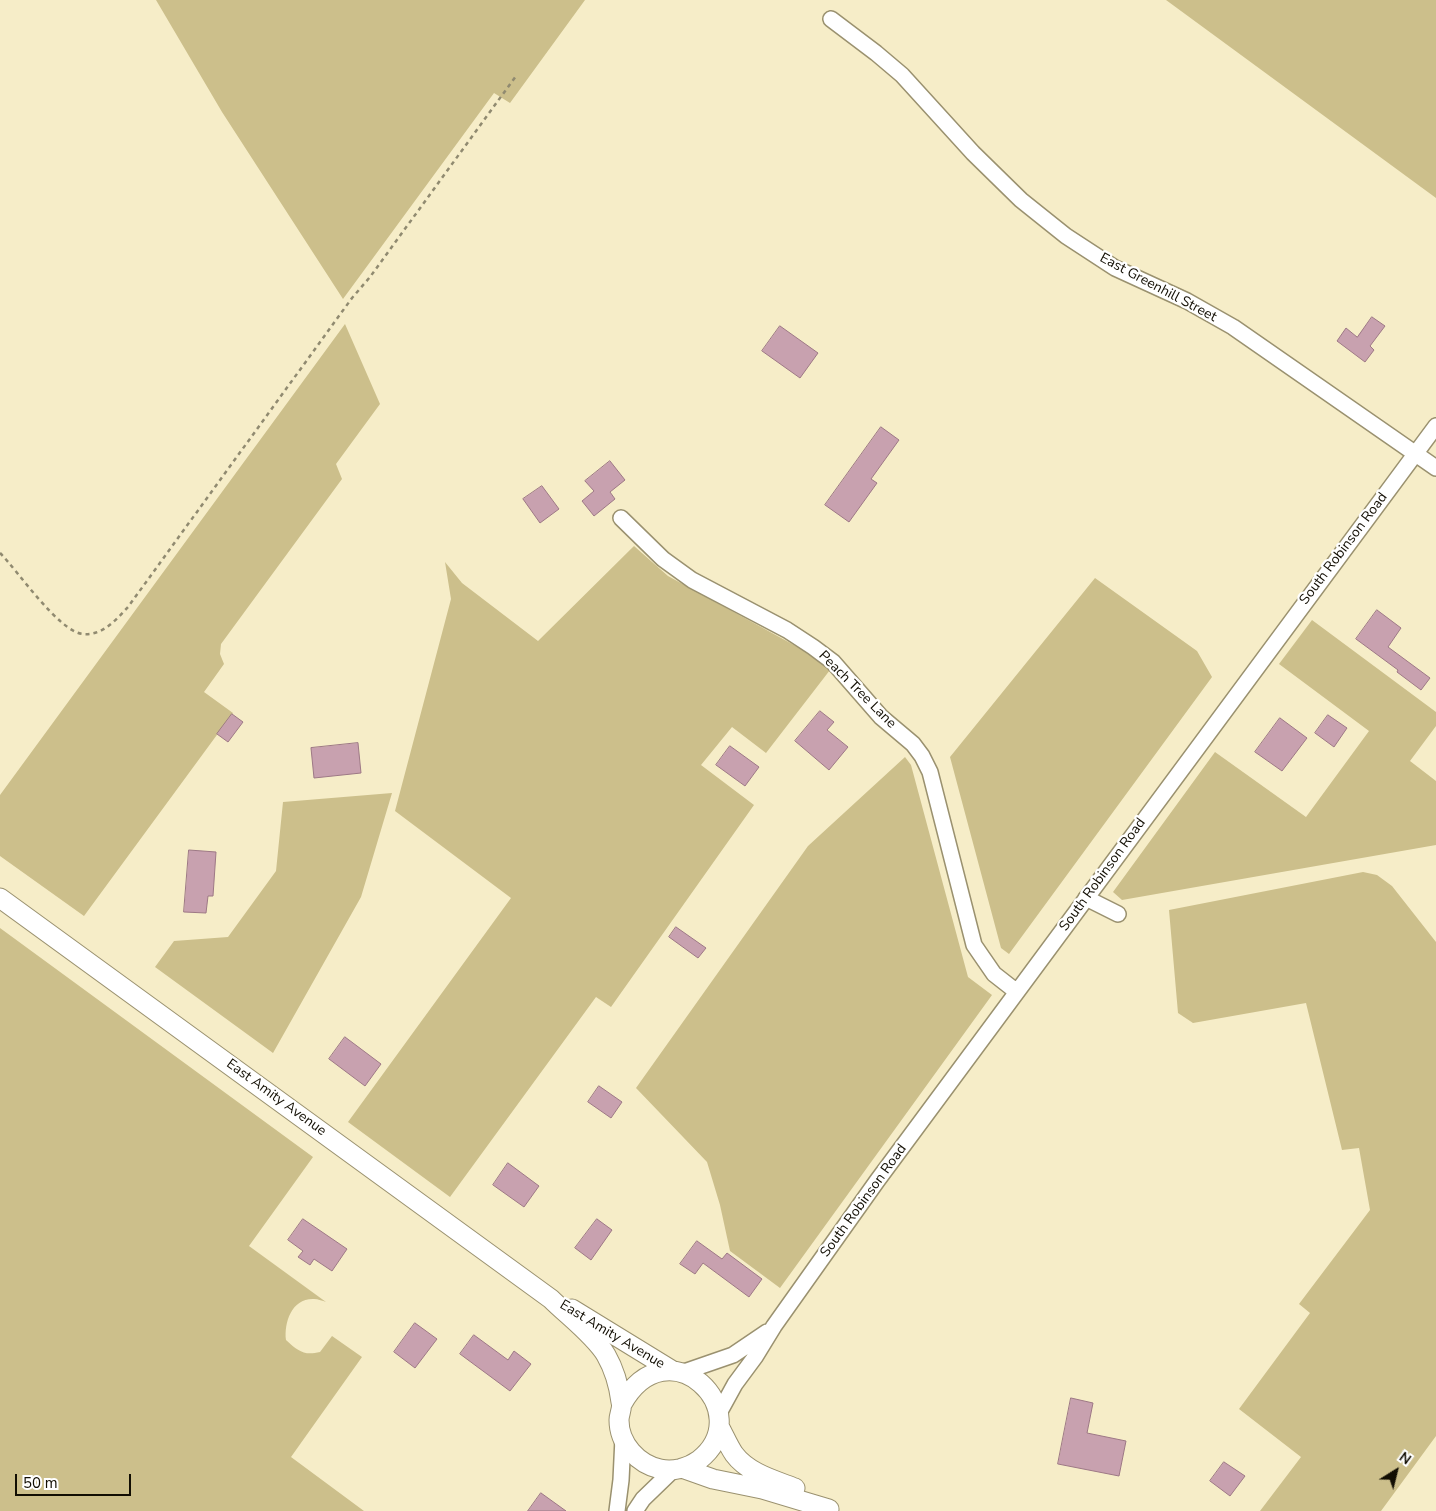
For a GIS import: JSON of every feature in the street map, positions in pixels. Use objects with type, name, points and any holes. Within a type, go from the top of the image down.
[{"type":"main road","name":"East Amity Avenue","points":[[0,898],[551,1299],[594,1340],[606,1355],[615,1373],[622,1404]]},
{"type":"main road","name":"East Amity Avenue","points":[[551,1299],[582,1315],[677,1372]]},
{"type":"main road","points":[[678,1469],[694,1464],[706,1454],[715,1441],[718,1410],[712,1395],[702,1383],[689,1375],[677,1372],[658,1372],[643,1378],[630,1389],[622,1404],[619,1421],[622,1438],[631,1453],[644,1464],[660,1469],[678,1469],[762,1490],[830,1510]]},
{"type":"main road","points":[[718,1421],[733,1453],[740,1461],[752,1470],[799,1490],[830,1510]]},
{"type":"street","name":"East Greenhill Street","points":[[831,19],[876,53],[902,76],[980,160],[1021,200],[1066,236],[1115,268],[1187,301],[1233,327],[1436,468]]},
{"type":"street","name":"South Robinson Road","points":[[718,1421],[735,1384],[877,1181],[1436,426]]},
{"type":"street","name":"Peach Tree Lane","points":[[621,518],[663,559],[692,580],[786,630],[833,662],[881,717],[913,744],[930,772],[974,945],[994,974],[1017,992]]},
{"type":"street","points":[[1086,898],[1118,914]]},
{"type":"street","name":"South Robinson Road","points":[[677,1372],[733,1355],[774,1326]]},
{"type":"street","points":[[617,1511],[621,1480],[622,1438]]},
{"type":"street","points":[[635,1511],[643,1499],[678,1469]]},
{"type":"path","points":[[0,553],[56,619],[71,630],[82,634],[97,632],[111,625],[128,607],[516,76]]},
{"type":"shaded area","points":[[156,0],[585,0],[510,103],[494,93],[343,299],[222,112]]},
{"type":"shaded area","points":[[1166,0],[1436,0],[1436,198]]},
{"type":"shaded area","points":[[345,324],[380,404],[336,464],[342,479],[221,644],[220,654],[224,664],[204,692],[233,713],[84,916],[0,856],[0,795]]},
{"type":"shaded area","points":[[634,546],[668,576],[803,650],[830,670],[766,753],[732,727],[701,765],[754,805],[611,1007],[596,997],[450,1197],[348,1122],[511,898],[395,811],[451,599],[445,562],[462,583],[538,641]]},
{"type":"shaded area","points":[[1095,578],[1197,651],[1212,677],[1009,954],[1001,948],[950,757]]},
{"type":"shaded area","points":[[1312,620],[1436,712],[1436,726],[1410,761],[1436,781],[1436,845],[1122,900],[1113,892],[1215,752],[1306,817],[1369,731],[1279,664]]},
{"type":"shaded area","points":[[905,757],[911,765],[968,977],[992,995],[780,1288],[730,1251],[720,1205],[707,1162],[636,1088],[808,846]]},
{"type":"shaded area","points":[[392,793],[361,897],[273,1053],[155,967],[174,941],[228,937],[276,871],[283,802]]},
{"type":"shaded area","points":[[1363,872],[1377,875],[1392,886],[1436,942],[1436,1436],[1381,1511],[1260,1511],[1301,1457],[1239,1409],[1310,1313],[1299,1304],[1370,1210],[1359,1148],[1342,1150],[1306,1003],[1193,1023],[1178,1013],[1169,910]]},
{"type":"shaded area","points":[[0,928],[313,1157],[249,1246],[326,1302],[316,1299],[300,1302],[291,1312],[288,1319],[286,1340],[302,1352],[314,1353],[320,1352],[332,1336],[362,1357],[291,1457],[364,1511],[0,1511]]},
{"type":"building","points":[[1372,317],[1385,326],[1370,346],[1374,350],[1365,362],[1337,341],[1346,328],[1357,337]]},
{"type":"building","points":[[780,326],[818,353],[800,378],[762,351]]},
{"type":"building","points":[[881,427],[899,440],[871,479],[877,483],[849,522],[825,505]]},
{"type":"building","points":[[610,461],[625,480],[610,492],[615,499],[594,516],[582,501],[594,491],[585,481]]},
{"type":"building","points":[[542,486],[559,509],[540,523],[523,499]]},
{"type":"building","points":[[1377,610],[1401,628],[1388,647],[1430,678],[1421,690],[1397,672],[1398,670],[1356,639]]},
{"type":"building","points":[[820,711],[834,722],[827,730],[848,747],[829,770],[795,741]]},
{"type":"building","points":[[232,714],[243,722],[228,742],[217,734]]},
{"type":"building","points":[[1328,715],[1347,728],[1334,747],[1315,733]]},
{"type":"building","points":[[1280,718],[1307,738],[1282,771],[1255,752]]},
{"type":"building","points":[[358,743],[361,773],[314,778],[311,748]]},
{"type":"building","points":[[730,746],[759,767],[745,786],[716,765]]},
{"type":"building","points":[[189,850],[216,852],[213,896],[208,896],[206,913],[184,912]]},
{"type":"building","points":[[676,927],[706,948],[698,958],[669,937]]},
{"type":"building","points":[[345,1037],[381,1064],[365,1086],[329,1059]]},
{"type":"building","points":[[599,1086],[622,1102],[611,1118],[588,1102]]},
{"type":"building","points":[[508,1163],[539,1186],[524,1207],[493,1185]]},
{"type":"building","points":[[303,1219],[347,1249],[332,1271],[314,1259],[310,1265],[298,1257],[303,1251],[288,1240]]},
{"type":"building","points":[[597,1219],[612,1230],[591,1260],[575,1248]]},
{"type":"building","points":[[697,1241],[722,1259],[727,1253],[762,1279],[749,1297],[703,1263],[695,1274],[680,1264]]},
{"type":"building","points":[[415,1323],[437,1339],[415,1368],[394,1352]]},
{"type":"building","points":[[474,1335],[508,1360],[514,1351],[531,1364],[510,1391],[460,1354]]},
{"type":"building","points":[[1071,1398],[1093,1403],[1087,1433],[1126,1441],[1119,1476],[1058,1464]]},
{"type":"building","points":[[1224,1462],[1245,1476],[1230,1496],[1210,1481]]},
{"type":"building","points":[[541,1493],[566,1511],[528,1511]]}]
